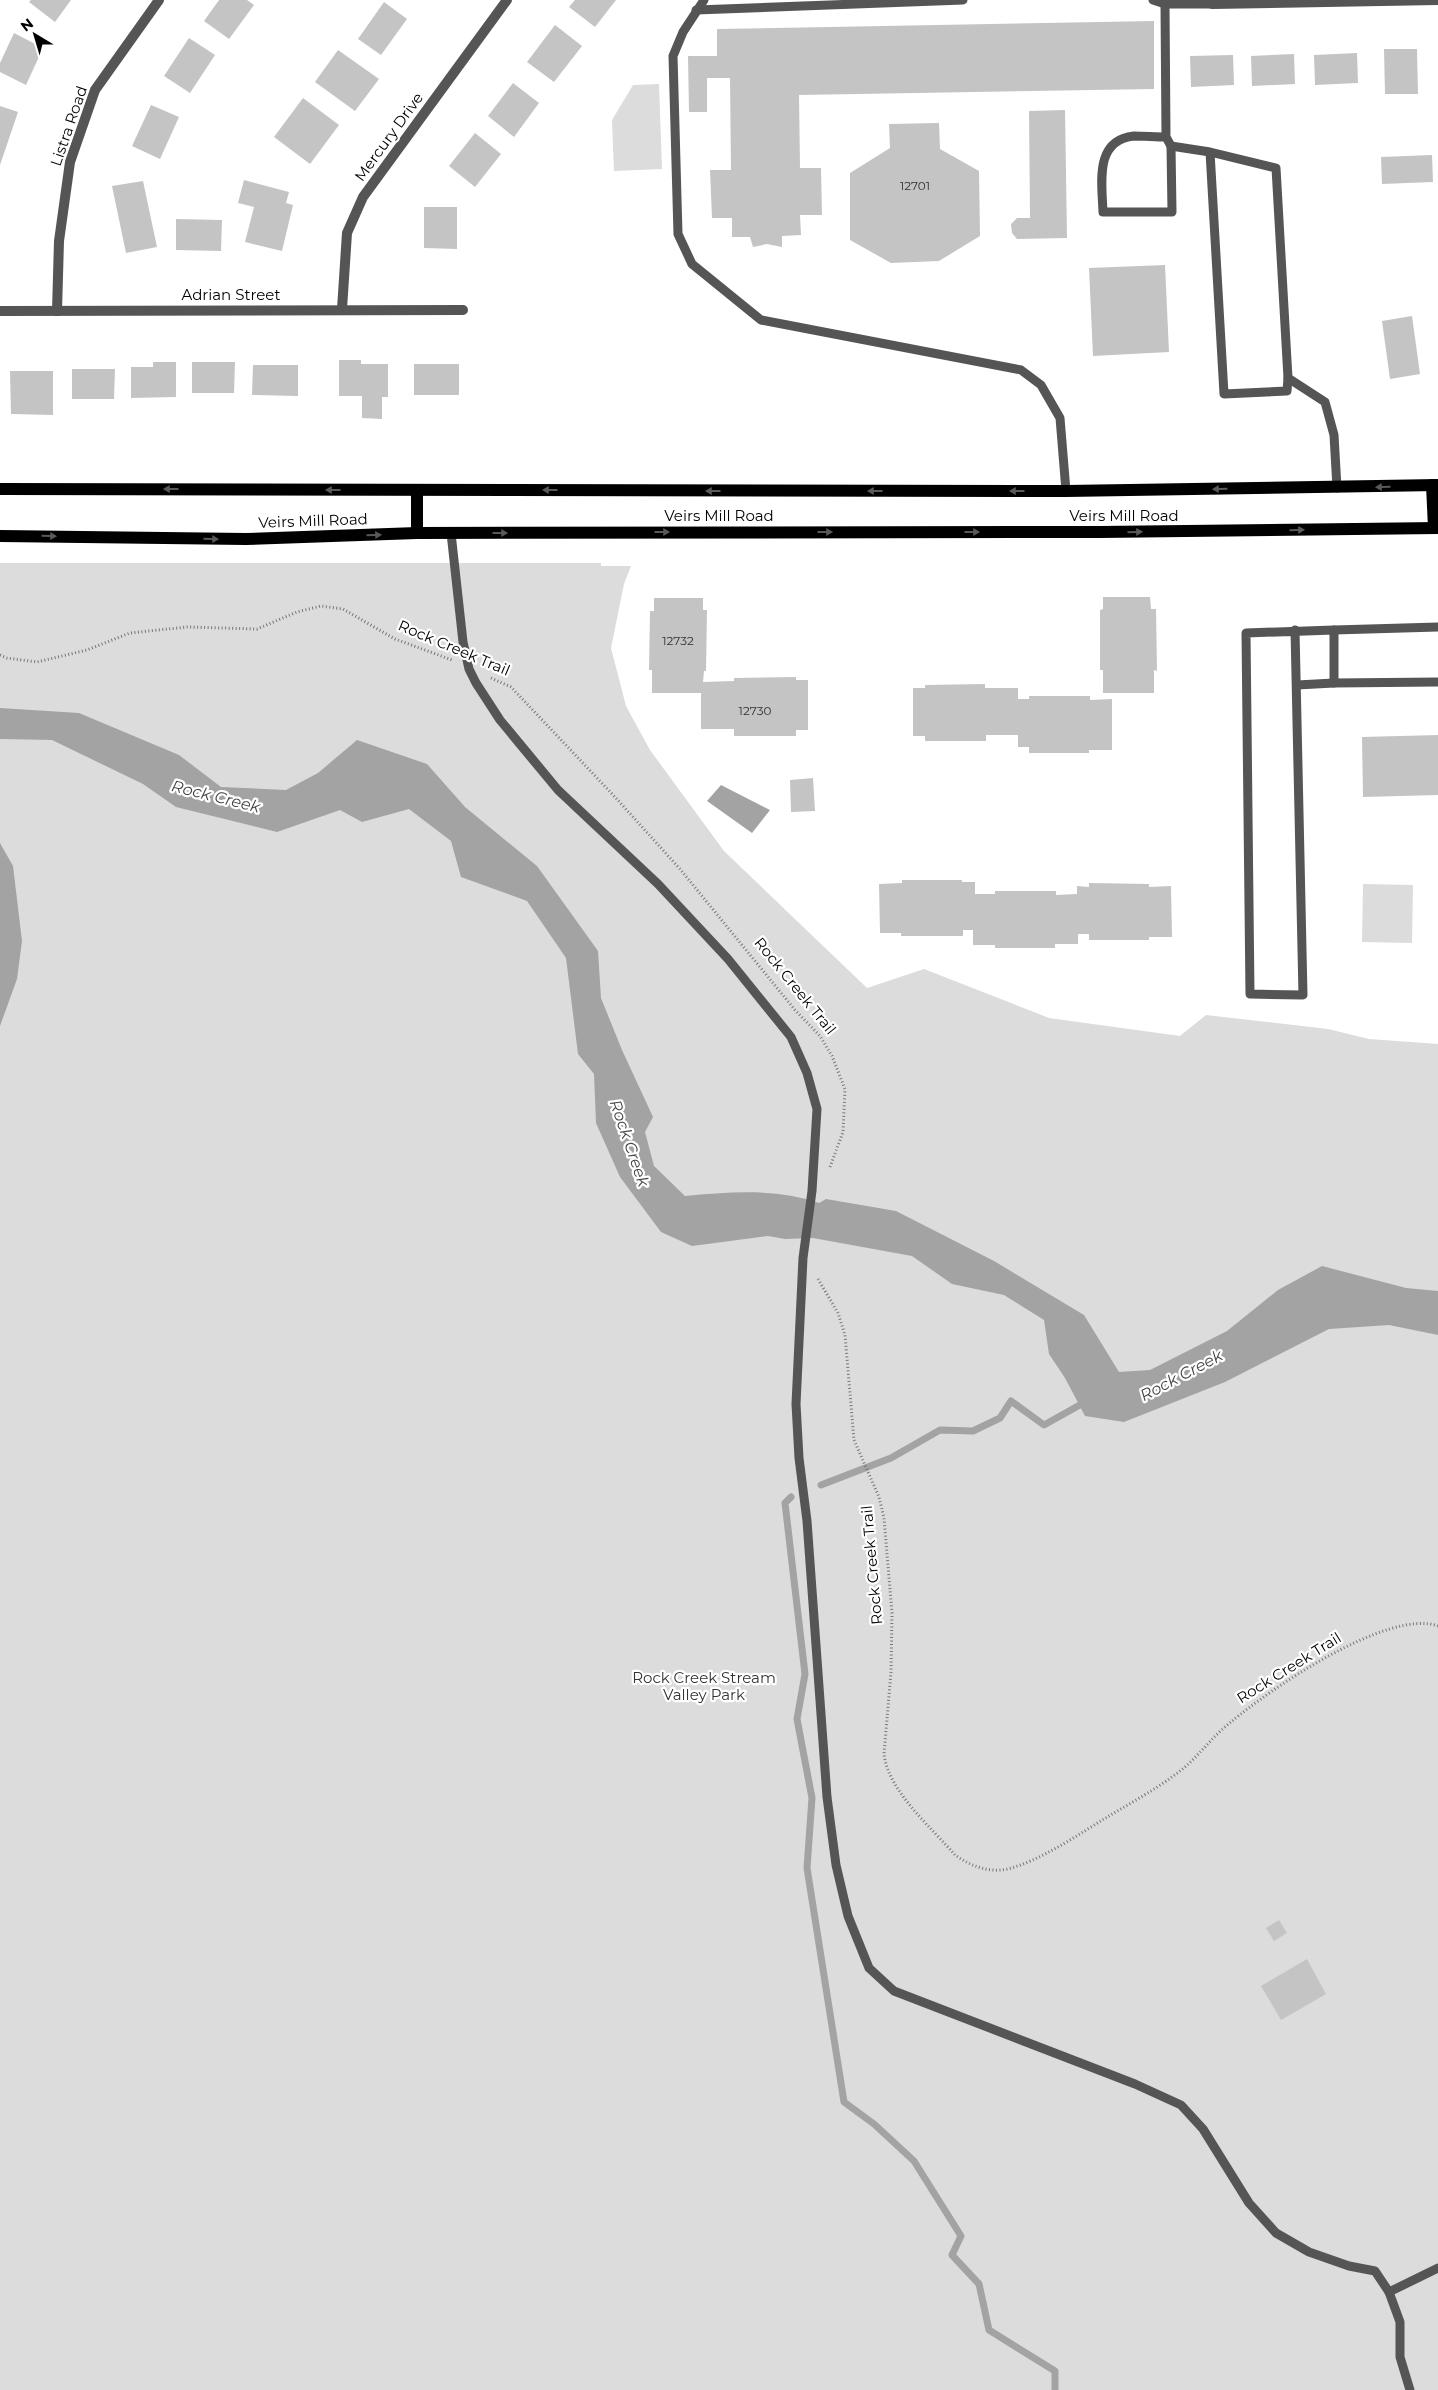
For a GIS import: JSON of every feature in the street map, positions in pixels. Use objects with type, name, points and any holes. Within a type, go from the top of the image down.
[{"type":"main road","name":"Veirs Mill Road","points":[[0,489],[1066,491],[1435,485]]},
{"type":"main road","points":[[1435,485],[1436,528]]},
{"type":"main road","points":[[417,490],[418,534]]},
{"type":"main road","name":"Veirs Mill Road","points":[[0,536],[246,539],[451,533],[1100,532],[1436,528]]},
{"type":"street","name":"Listra Road","points":[[57,311],[59,241],[70,162],[95,90],[159,0]]},
{"type":"street","name":"Mercury Drive","points":[[342,309],[347,233],[363,197],[507,0]]},
{"type":"street","points":[[1212,4],[1438,0]]},
{"type":"street","name":"Adrian Street","points":[[0,311],[463,310]]},
{"type":"lane","points":[[704,0],[683,32],[673,56],[678,234],[692,264],[761,320],[1021,370],[1041,385],[1060,418],[1066,491]]},
{"type":"lane","points":[[696,10],[962,0]]},
{"type":"lane","points":[[1153,0],[1165,4],[1212,4]]},
{"type":"lane","points":[[1165,4],[1166,137],[1171,146],[1172,212],[1103,212],[1101,166],[1106,154],[1117,142],[1133,136],[1166,137]]},
{"type":"lane","points":[[1171,146],[1210,152],[1276,168],[1288,378],[1287,392],[1224,394],[1210,152]]},
{"type":"lane","points":[[1288,378],[1326,402],[1334,435],[1336,488]]},
{"type":"lane","points":[[451,533],[462,642],[469,668],[500,720],[558,790],[658,884],[722,952],[791,1037],[807,1073],[817,1109],[812,1194],[804,1242],[796,1404],[828,1797],[836,1865],[848,1916],[869,1968],[894,1992],[1134,2084],[1181,2105],[1203,2129],[1249,2203],[1276,2233],[1309,2252],[1349,2266],[1375,2271],[1389,2292],[1400,2322],[1400,2357],[1410,2390]]},
{"type":"lane","points":[[1295,630],[1303,995],[1250,994],[1246,633],[1295,630],[1438,627]]},
{"type":"lane","points":[[1334,630],[1334,683]]},
{"type":"lane","points":[[1297,684],[1438,682]]},
{"type":"lane","points":[[1389,2292],[1438,2268]]},
{"type":"path","name":"Rock Creek Trail","points":[[0,655],[7,658],[37,662],[87,650],[130,633],[187,627],[257,629],[297,612],[321,606],[342,608],[395,639],[469,668],[511,688],[615,796],[680,869],[795,1010],[820,1036],[832,1056],[845,1089],[843,1132],[827,1174],[812,1194]]},
{"type":"path","name":"Rock Creek Trail","points":[[803,1258],[829,1295],[846,1335],[854,1440],[879,1497],[884,1518],[892,1613],[892,1672],[884,1754],[885,1766],[897,1788],[955,1854],[977,1868],[1008,1869],[1072,1838],[1160,1785],[1185,1766],[1230,1722],[1266,1696],[1366,1637],[1391,1627],[1417,1623],[1438,1626]]},
{"type":"green space","points":[[659,84],[662,169],[614,171],[612,120],[633,85]]},
{"type":"green space","name":"Rock Creek Stream Valley Park","points":[[0,563],[601,563],[601,566],[631,566],[624,584],[611,648],[626,706],[650,750],[724,851],[867,988],[924,969],[1049,1018],[1180,1036],[1206,1015],[1328,1029],[1369,1039],[1438,1044],[1438,2390],[0,2390]]},
{"type":"green space","points":[[1363,884],[1413,885],[1412,943],[1362,942]]},
{"type":"water","name":"Rock Creek","points":[[0,708],[79,713],[179,755],[221,787],[286,790],[318,773],[357,740],[427,764],[465,807],[537,866],[598,951],[601,998],[622,1050],[653,1117],[645,1132],[654,1166],[685,1196],[752,1192],[769,1193],[802,1198],[819,1203],[826,1199],[896,1211],[994,1261],[1084,1315],[1119,1372],[1150,1370],[1227,1331],[1278,1290],[1322,1266],[1406,1288],[1438,1291],[1438,1335],[1389,1325],[1329,1329],[1225,1382],[1124,1422],[1085,1416],[1065,1378],[1049,1354],[1044,1320],[1004,1295],[952,1284],[912,1256],[813,1238],[785,1239],[768,1236],[692,1246],[661,1232],[620,1177],[596,1123],[594,1074],[578,1054],[566,958],[527,901],[461,877],[451,841],[409,809],[362,822],[340,810],[277,832],[176,807],[143,784],[52,740],[0,739]]},
{"type":"water","points":[[721,785],[770,810],[752,833],[707,801]]},
{"type":"water","points":[[0,843],[13,866],[22,941],[17,979],[0,1026]]},
{"type":"building","points":[[31,0],[71,0],[55,22],[29,2]]},
{"type":"building","points":[[219,0],[247,0],[254,5],[229,39],[204,21]]},
{"type":"building","points":[[575,0],[616,0],[595,27],[569,7]]},
{"type":"building","points":[[384,2],[407,19],[381,55],[358,39]]},
{"type":"building","points":[[1154,21],[1154,89],[799,95],[800,168],[821,168],[822,215],[800,215],[801,235],[782,236],[782,247],[767,244],[753,247],[750,237],[732,237],[732,218],[712,218],[710,170],[731,170],[730,78],[707,78],[707,112],[689,112],[688,56],[717,56],[717,29]]},
{"type":"building","points":[[555,25],[582,46],[554,82],[527,62]]},
{"type":"building","points":[[14,33],[43,48],[26,85],[0,72],[0,63]]},
{"type":"building","points":[[189,38],[215,55],[190,93],[164,76]]},
{"type":"building","points":[[1384,49],[1417,49],[1418,94],[1385,94]]},
{"type":"building","points":[[338,50],[379,79],[355,111],[315,82]]},
{"type":"building","points":[[1357,53],[1358,83],[1315,85],[1314,55]]},
{"type":"building","points":[[1294,54],[1295,84],[1252,86],[1251,56]]},
{"type":"building","points":[[1233,55],[1234,85],[1191,87],[1190,56]]},
{"type":"building","points":[[513,83],[539,103],[514,137],[488,116]]},
{"type":"building","points":[[303,98],[339,125],[310,164],[274,137]]},
{"type":"building","points":[[151,105],[179,117],[160,159],[132,146]]},
{"type":"building","points":[[0,106],[18,112],[0,165]]},
{"type":"building","points":[[1065,110],[1067,238],[1017,239],[1012,233],[1011,224],[1017,218],[1030,218],[1029,111]]},
{"type":"building","points":[[939,123],[940,149],[979,171],[980,236],[939,261],[891,263],[850,240],[850,173],[890,148],[889,124]]},
{"type":"building","points":[[475,133],[501,154],[475,187],[449,166]]},
{"type":"building","points":[[1432,155],[1433,182],[1382,184],[1381,157]]},
{"type":"building","points":[[244,180],[289,192],[286,203],[293,205],[282,251],[245,242],[254,207],[238,203]]},
{"type":"building","points":[[143,181],[157,247],[126,253],[112,186]]},
{"type":"building","points":[[424,207],[457,207],[457,249],[424,248]]},
{"type":"building","points":[[176,219],[222,220],[221,251],[176,250]]},
{"type":"building","points":[[1165,265],[1169,352],[1093,356],[1089,268]]},
{"type":"building","points":[[1412,316],[1420,374],[1390,379],[1382,321]]},
{"type":"building","points":[[339,360],[361,360],[361,364],[388,364],[388,397],[382,397],[382,419],[362,418],[362,396],[339,396]]},
{"type":"building","points":[[153,362],[176,362],[176,397],[131,398],[131,367],[153,367]]},
{"type":"building","points":[[192,362],[235,362],[234,393],[192,393]]},
{"type":"building","points":[[414,364],[459,364],[459,395],[414,395]]},
{"type":"building","points":[[253,365],[298,365],[298,396],[252,395]]},
{"type":"building","points":[[72,369],[115,369],[114,399],[72,399]]},
{"type":"building","points":[[10,371],[53,371],[53,415],[11,414]]},
{"type":"building","points":[[1103,597],[1150,597],[1151,609],[1156,609],[1157,671],[1154,670],[1154,693],[1103,693],[1103,670],[1100,670],[1100,610],[1103,609]]},
{"type":"building","points":[[654,598],[703,598],[703,610],[707,610],[706,671],[704,671],[703,682],[734,681],[734,678],[796,677],[796,680],[808,680],[808,730],[796,730],[796,736],[734,736],[734,729],[701,729],[701,693],[652,693],[652,670],[649,670],[650,611],[654,611]]},
{"type":"building","points":[[985,684],[985,688],[1018,688],[1018,699],[1029,699],[1029,696],[1090,696],[1090,700],[1112,699],[1112,750],[1089,750],[1089,753],[1029,753],[1029,747],[1018,747],[1018,735],[986,735],[986,741],[925,741],[925,736],[913,736],[913,688],[925,688],[925,685]]},
{"type":"building","points":[[1438,735],[1438,795],[1363,797],[1362,737]]},
{"type":"building","points":[[813,778],[815,811],[791,812],[790,780]]},
{"type":"building","points":[[902,880],[962,880],[962,882],[975,882],[975,894],[995,894],[995,891],[1056,891],[1056,895],[1077,894],[1077,886],[1089,887],[1089,883],[1149,884],[1149,887],[1171,886],[1172,937],[1149,937],[1149,940],[1089,940],[1089,934],[1078,934],[1078,944],[1055,944],[1055,948],[995,948],[995,945],[973,945],[973,930],[963,930],[963,936],[901,936],[901,933],[880,933],[879,884],[902,883]]},
{"type":"building","points":[[1279,1920],[1287,1933],[1274,1941],[1266,1928]]},
{"type":"building","points":[[1307,1959],[1326,1994],[1281,2020],[1261,1986]]},
{"type":"waterway","points":[[821,1485],[891,1458],[940,1430],[973,1431],[1000,1418],[1011,1401],[1044,1425],[1087,1401]]},
{"type":"waterway","points":[[791,1497],[785,1503],[805,1674],[797,1719],[812,1798],[807,1868],[844,2102],[874,2124],[914,2161],[961,2236],[952,2255],[979,2284],[989,2330],[1055,2371],[1055,2390]]}]
